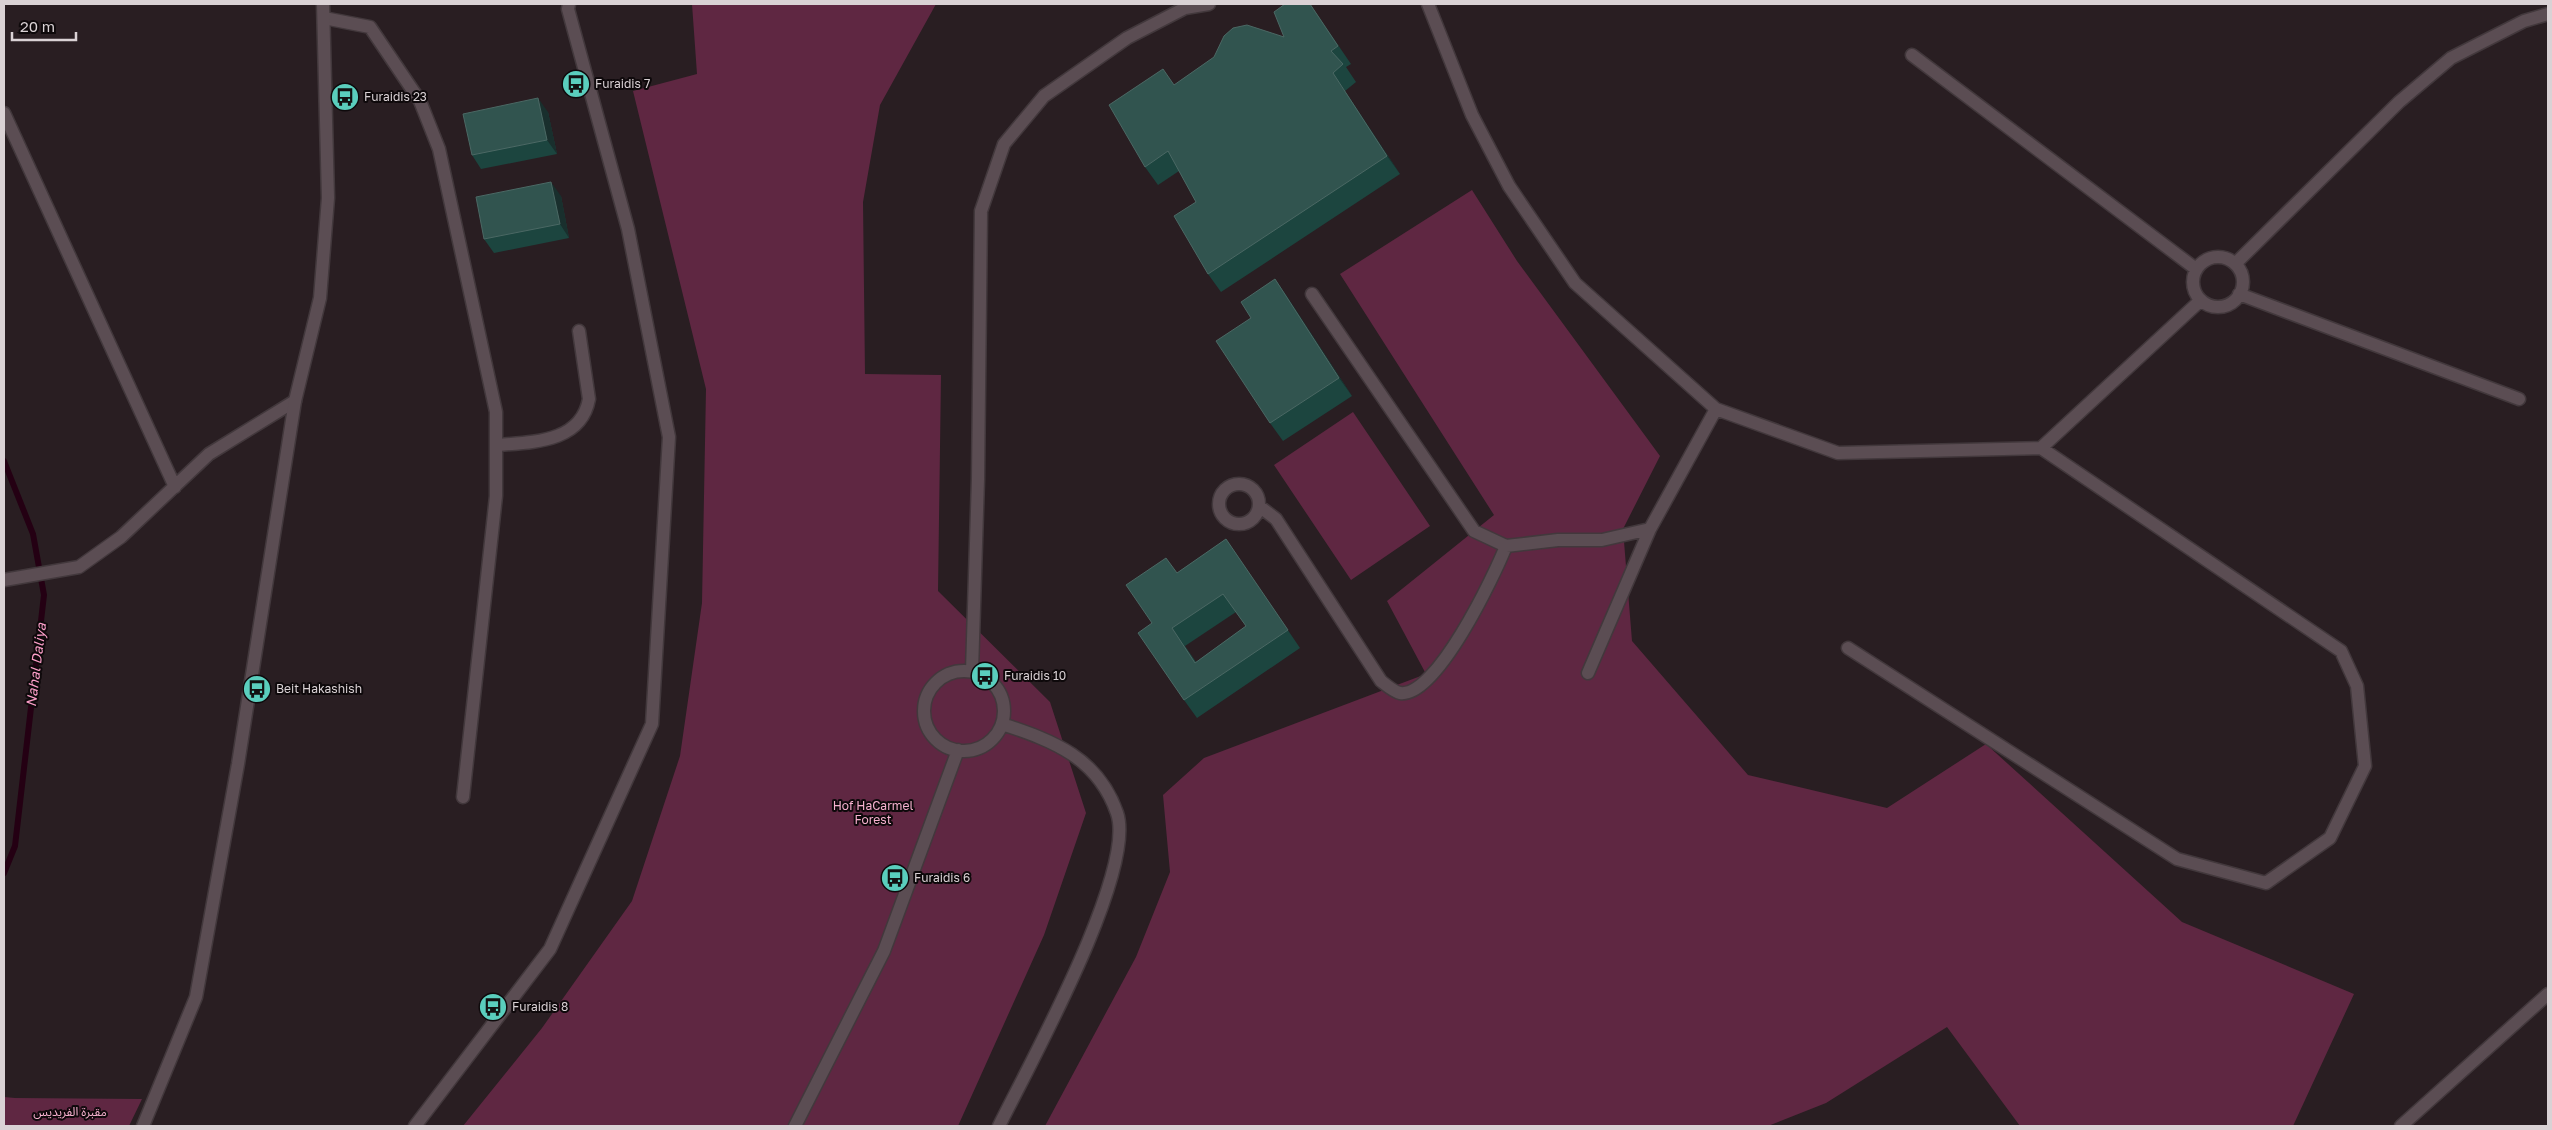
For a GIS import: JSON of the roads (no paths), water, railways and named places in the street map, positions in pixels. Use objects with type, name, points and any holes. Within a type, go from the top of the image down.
[{"type":"street","points":[[143,1126],[196,997],[240,754],[295,401],[320,298],[328,198],[323,4]]},
{"type":"street","points":[[415,1126],[550,949],[652,724],[669,436],[628,229],[568,9],[569,4]]},
{"type":"street","points":[[972,671],[978,480],[981,211],[1004,144],[1044,96],[1127,38],[1185,8],[1210,4]]},
{"type":"street","points":[[1428,4],[1472,115],[1509,186],[1575,284],[1716,409],[1838,453],[2041,448],[2341,650],[2357,686],[2365,766],[2330,838],[2266,883],[2177,859],[1848,648]]},
{"type":"street","points":[[2235,264],[2399,102],[2451,58],[2524,21],[2548,14]]},
{"type":"street","points":[[324,18],[370,27],[420,101],[439,149],[492,387],[497,445],[496,496],[463,797]]},
{"type":"street","points":[[1912,55],[2196,269]]},
{"type":"street","points":[[4,113],[176,487]]},
{"type":"street","points":[[2214,257],[2222,257],[2235,264],[2242,278],[2239,294],[2229,304],[2222,306],[2214,306],[2201,300],[2193,286],[2196,269],[2214,257]]},
{"type":"street","points":[[1312,294],[1474,531],[1506,546],[1558,540],[1602,540],[1650,529]]},
{"type":"street","points":[[2239,294],[2519,399]]},
{"type":"street","points":[[2041,448],[2201,300]]},
{"type":"street","points":[[497,445],[554,439],[565,434],[580,419],[588,407],[589,399],[579,331]]},
{"type":"street","points":[[4,580],[23,575],[79,567],[122,537],[209,454],[295,401]]},
{"type":"street","points":[[1588,673],[1650,529],[1716,409]]},
{"type":"street","points":[[1259,506],[1276,519],[1381,681],[1399,693],[1407,692],[1420,685],[1451,653],[1506,546]]},
{"type":"street","points":[[959,670],[972,671],[985,676],[996,685],[1002,697],[1005,711],[1002,724],[996,736],[985,745],[972,750],[958,750],[946,747],[928,729],[924,716],[929,692],[936,682],[947,674],[959,670]]},
{"type":"street","points":[[999,1126],[1095,927],[1112,877],[1119,842],[1118,815],[1106,789],[1090,768],[1073,754],[1047,739],[1002,724]]},
{"type":"street","points":[[795,1126],[884,951],[958,750]]},
{"type":"street","points":[[2401,1126],[2548,994]]},
{"type":"waterway","name":"Nahal Daliya","points":[[4,461],[33,534],[44,595],[15,846],[4,873]]},
{"type":"place","name":"Furaidis 7","points":[[576,84]]},
{"type":"place","name":"Furaidis 23","points":[[345,97]]},
{"type":"place","name":"Furaidis 10","points":[[985,676]]},
{"type":"place","name":"Beit Hakashish","points":[[257,689]]},
{"type":"place","name":"Furaidis 6","points":[[895,878]]},
{"type":"place","name":"Furaidis 8","points":[[493,1007]]},
{"type":"park label","name":"Hof HaCarmel Forest","points":[[873,813]]},
{"type":"park label","name":"مقبرة الفريديس","points":[[70,1112]]}]
